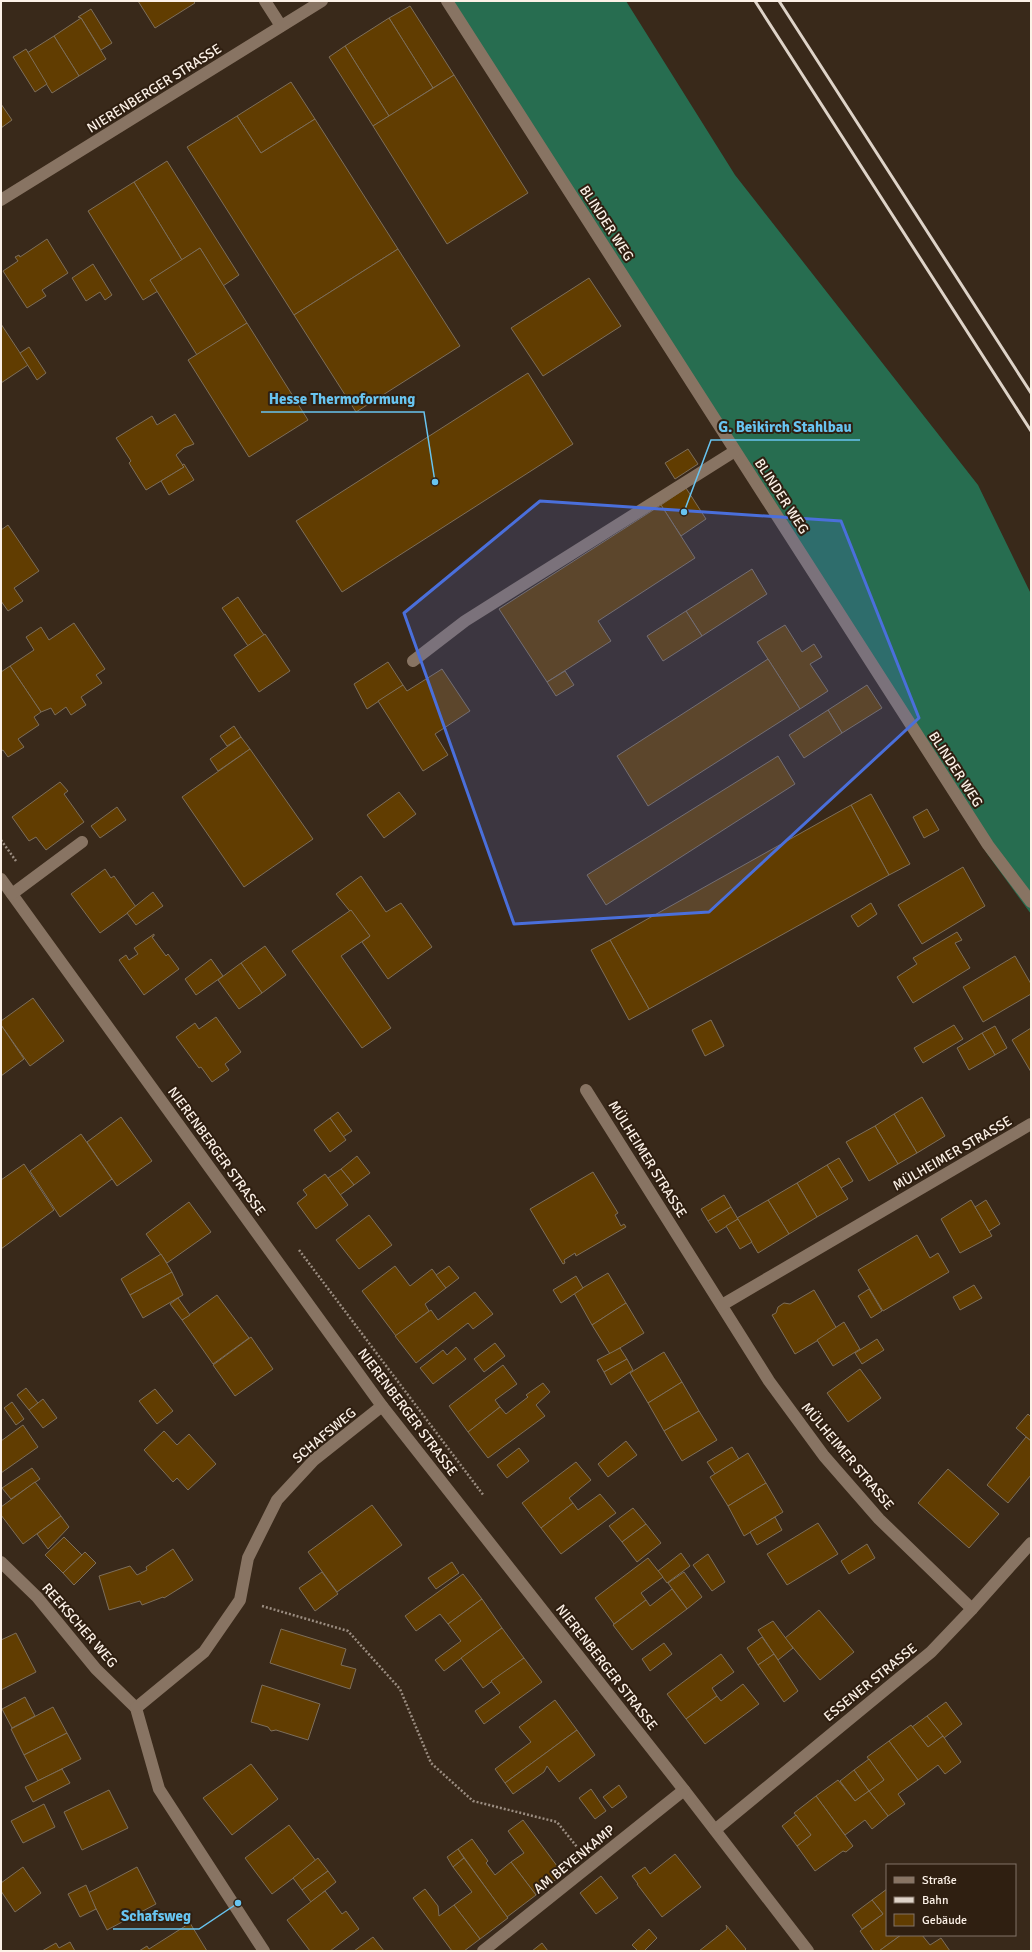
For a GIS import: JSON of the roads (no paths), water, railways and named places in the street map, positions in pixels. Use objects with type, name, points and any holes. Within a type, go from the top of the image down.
[{"type":"street","points":[[265,1],[281,26]]},
{"type":"street","name":"NIERENBERGER STRASSE","points":[[1,200],[322,1]]},
{"type":"street","name":"BLINDER WEG","points":[[447,1],[988,845],[1031,902]]},
{"type":"street","points":[[413,661],[464,621],[735,451]]},
{"type":"street","points":[[12,894],[82,842]]},
{"type":"street","name":"NIERENBERGER STRASSE","points":[[1,879],[382,1406],[684,1790],[808,1951]]},
{"type":"street","name":"MÜLHEIMER STRASSE","points":[[586,1090],[769,1381],[824,1456],[879,1518],[972,1610]]},
{"type":"street","name":"MÜLHEIMER STRASSE","points":[[722,1305],[1031,1124]]},
{"type":"street","name":"SCHAFSWEG","points":[[136,1708],[204,1652],[240,1600],[248,1558],[277,1500],[314,1460],[382,1406]]},
{"type":"street","name":"ESSENER STRASSE","points":[[715,1830],[931,1652],[972,1610],[1031,1543]]},
{"type":"street","name":"REEKSCHER WEG","points":[[1,1562],[38,1597],[96,1670],[136,1708]]},
{"type":"street","points":[[136,1708],[160,1789],[264,1951]]},
{"type":"street","name":"AM BEYENKAMP","points":[[483,1951],[684,1790]]},
{"type":"railway","points":[[755,1],[1031,431]]},
{"type":"railway","points":[[779,1],[1031,393]]},
{"type":"place","name":"Hesse Thermoformung","points":[[435,482]]},
{"type":"place","name":"G. Beikirch Stahlbau","points":[[684,512]]},
{"type":"place","name":"Schafsweg","points":[[238,1903]]}]
